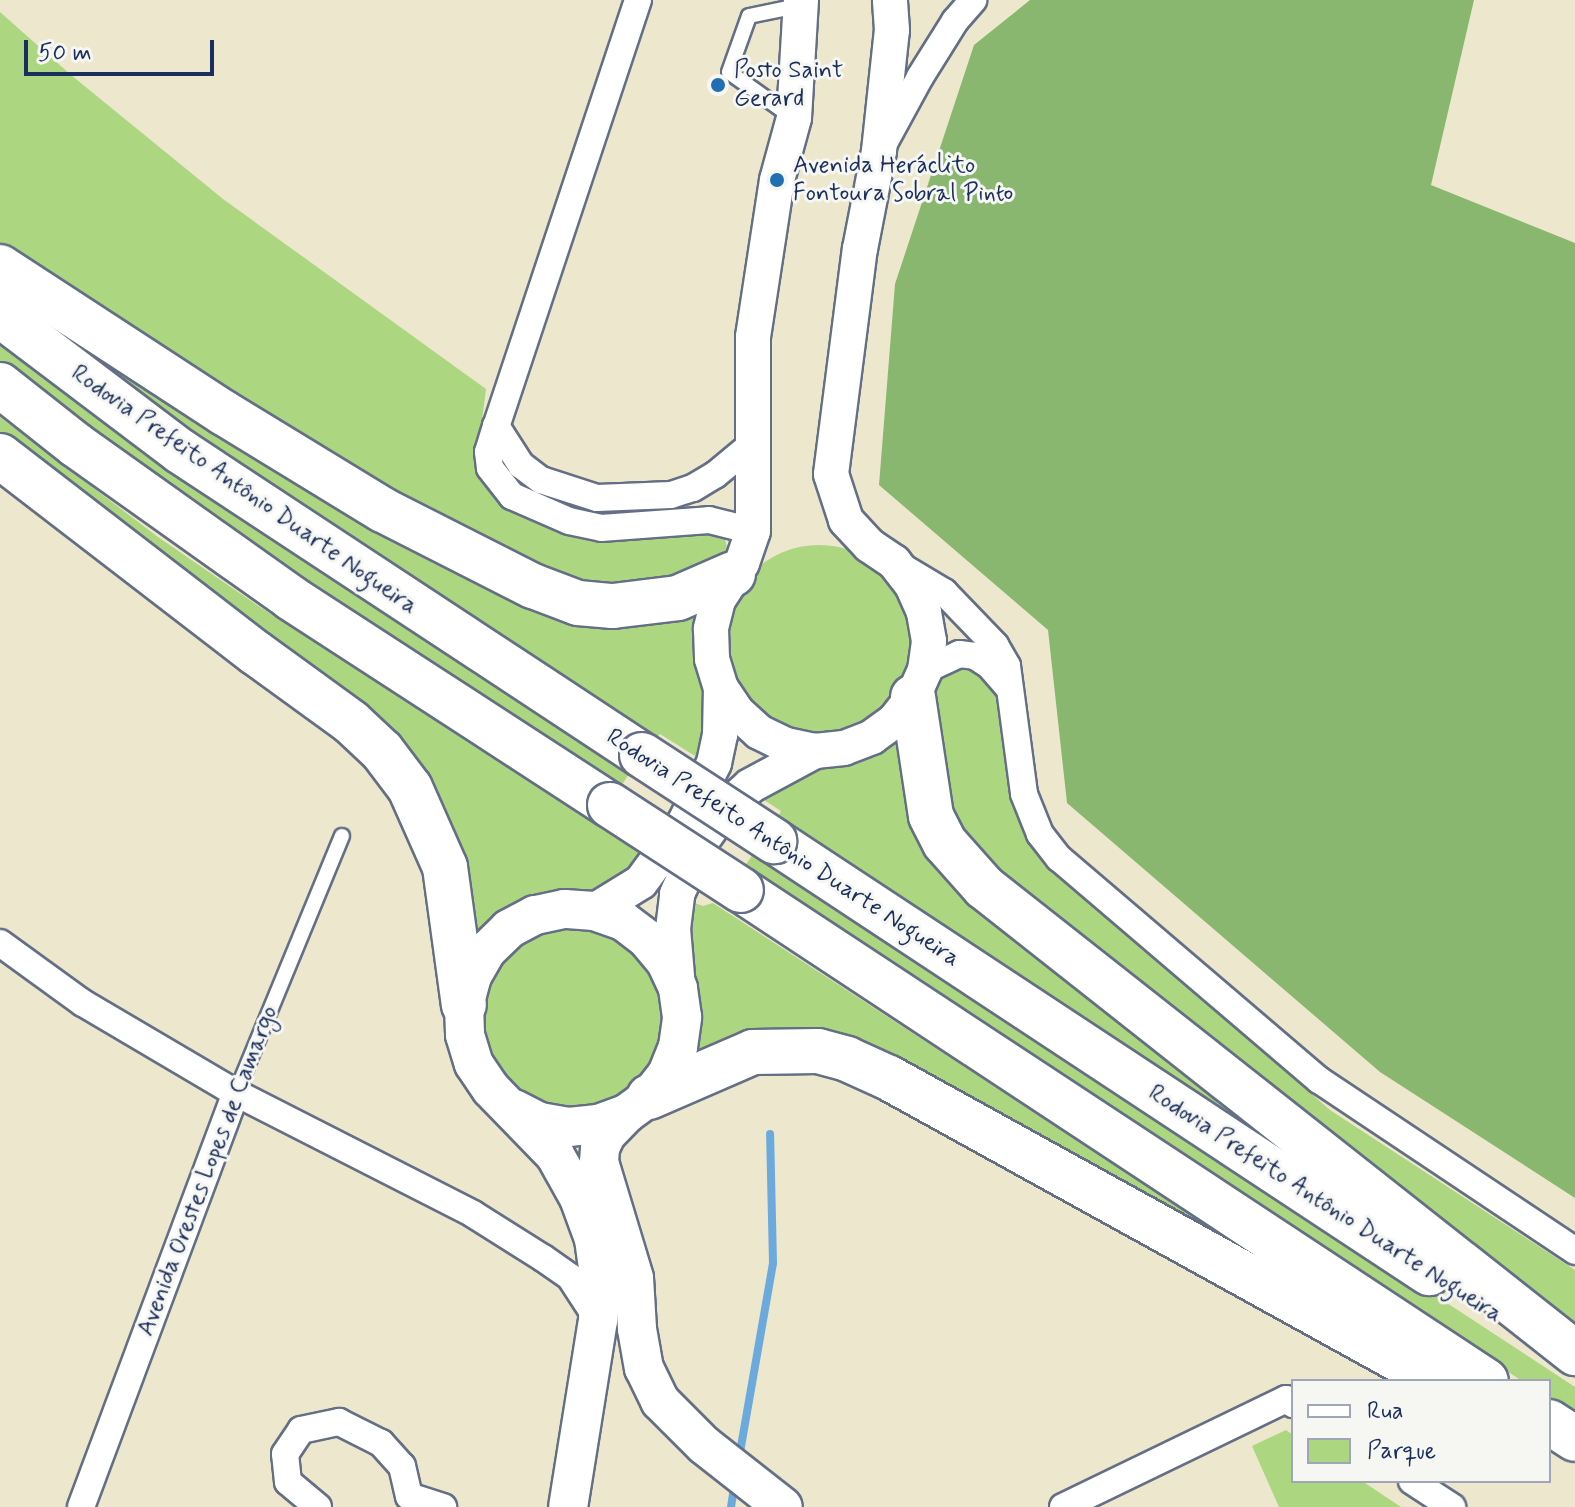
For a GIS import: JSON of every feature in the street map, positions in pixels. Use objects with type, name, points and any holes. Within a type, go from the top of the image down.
[{"type":"highway","points":[[0,267],[224,413],[383,510],[533,586],[578,603],[613,606],[678,598],[738,568]]},
{"type":"highway","name":"Rodovia Prefeito Antônio Duarte Nogueira","points":[[0,315],[180,451],[1575,1369]]},
{"type":"highway","points":[[0,385],[76,445],[291,598],[1483,1379]]},
{"type":"highway","points":[[0,456],[143,568],[351,722],[382,751],[410,788],[445,867],[464,1005]]},
{"type":"highway","points":[[919,683],[931,816],[945,843],[984,887],[1575,1353]]},
{"type":"highway","points":[[637,1105],[753,1052],[818,1051],[847,1059],[889,1078],[1434,1379]]},
{"type":"highway","points":[[1551,1423],[1575,1439]]},
{"type":"highway","points":[[1551,1443],[1575,1457]]},
{"type":"main road","points":[[568,1507],[598,1320],[600,1282],[596,1253],[579,1198],[555,1155],[514,1109],[491,1089],[474,1064],[465,1035],[464,1005],[472,976],[487,950],[509,929],[535,915],[564,909],[594,911],[623,921],[647,939],[666,962],[678,988],[682,1017],[678,1047],[667,1074],[606,1135],[600,1148],[599,1162],[634,1278],[637,1329],[644,1368],[660,1401],[704,1445],[773,1499]]},
{"type":"main road","points":[[514,1109],[540,1122],[569,1127],[598,1124],[637,1105]]},
{"type":"street","points":[[638,0],[496,426],[488,452],[490,468],[512,496],[540,511],[601,528],[709,520],[753,531]]},
{"type":"street","points":[[802,2],[794,118],[777,180],[753,337],[753,531],[738,568],[718,600],[711,629],[712,659],[721,688],[737,712],[759,732],[786,745],[815,751],[844,748],[872,737],[895,720],[919,683],[929,641],[924,612],[912,585],[846,520],[831,474],[860,249],[879,151],[892,30],[890,0]]},
{"type":"street","points":[[879,151],[920,77],[955,21],[973,0]]},
{"type":"street","points":[[496,426],[521,465],[541,480],[597,498],[642,498],[693,488],[715,475],[751,445]]},
{"type":"street","points":[[881,554],[944,592],[995,645],[1007,666],[1024,794],[1040,834],[1059,858],[1328,1088],[1575,1251]]},
{"type":"street","points":[[919,683],[959,654],[975,656],[989,665],[1010,690]]},
{"type":"street","points":[[594,911],[641,882],[685,822],[714,763],[720,735],[721,688]]},
{"type":"street","points":[[678,988],[673,929],[677,894],[701,842],[725,808],[750,786],[815,751]]},
{"type":"street","points":[[0,943],[83,1003],[236,1093],[473,1214],[531,1250],[570,1277],[598,1320]]},
{"type":"street","name":"Avenida Orestes Lopes de Camargo","points":[[81,1507],[236,1093]]},
{"type":"street","points":[[1063,1507],[1289,1401]]},
{"type":"street","points":[[318,1507],[288,1482],[285,1454],[301,1430],[339,1422],[381,1443],[402,1466],[403,1502],[443,1507]]},
{"type":"street","points":[[1415,1483],[1452,1507]]},
{"type":"lane","points":[[794,118],[729,72],[749,16],[802,2]]},
{"type":"lane","name":"Avenida Orestes Lopes de Camargo","points":[[236,1093],[342,836]]},
{"type":"green space","points":[[1030,0],[1474,0],[1431,185],[1575,243],[1575,1198],[1380,1072],[1067,803],[1048,630],[879,485],[895,284],[974,45]]},
{"type":"green space","points":[[0,12],[71,75],[223,199],[486,389],[478,452],[510,506],[724,535],[728,552],[715,570],[600,593],[434,520],[0,252]]},
{"type":"green space","points":[[44,319],[502,588],[702,605],[697,654],[705,709],[703,761],[660,734],[657,737],[174,419]]},
{"type":"green space","points":[[0,336],[633,767],[622,785],[274,563],[73,420],[0,361]]},
{"type":"green space","points":[[0,417],[158,537],[257,605],[642,853],[616,885],[470,955],[440,821],[0,445]]},
{"type":"green space","points":[[819,545],[855,552],[886,573],[907,604],[914,640],[907,676],[886,707],[855,728],[819,735],[783,728],[752,707],[731,676],[724,640],[731,604],[752,573],[783,552]]},
{"type":"green space","points":[[953,666],[974,668],[997,692],[1010,797],[1040,856],[1330,1110],[1575,1270],[1575,1338],[1018,898],[948,827],[933,690],[941,672]]},
{"type":"green space","points":[[901,733],[918,815],[1285,1143],[1285,1156],[779,815],[781,811],[756,795],[803,773],[860,759]]},
{"type":"green space","points":[[756,850],[1575,1387],[1575,1416],[1551,1399],[1551,1379],[1519,1379],[744,867]]},
{"type":"green space","points":[[692,902],[703,906],[713,903],[1261,1260],[869,1052],[686,1064],[686,973]]},
{"type":"green space","points":[[572,925],[608,932],[638,952],[658,982],[665,1018],[658,1054],[638,1084],[608,1104],[572,1111],[536,1104],[506,1084],[486,1054],[479,1018],[486,982],[506,952],[536,932]]},
{"type":"green space","points":[[1286,1430],[1291,1434],[1291,1483],[1365,1483],[1401,1507],[1279,1507],[1252,1446]]},
{"type":"waterway","points":[[739,1458],[773,1263],[770,1134]]},
{"type":"waterway","points":[[731,1507],[735,1483]]},
{"type":"place","name":"Posto Saint Gerard","points":[[718,85]]},
{"type":"place","name":"Avenida Heráclito Fontoura Sobral Pinto","points":[[777,180]]}]
